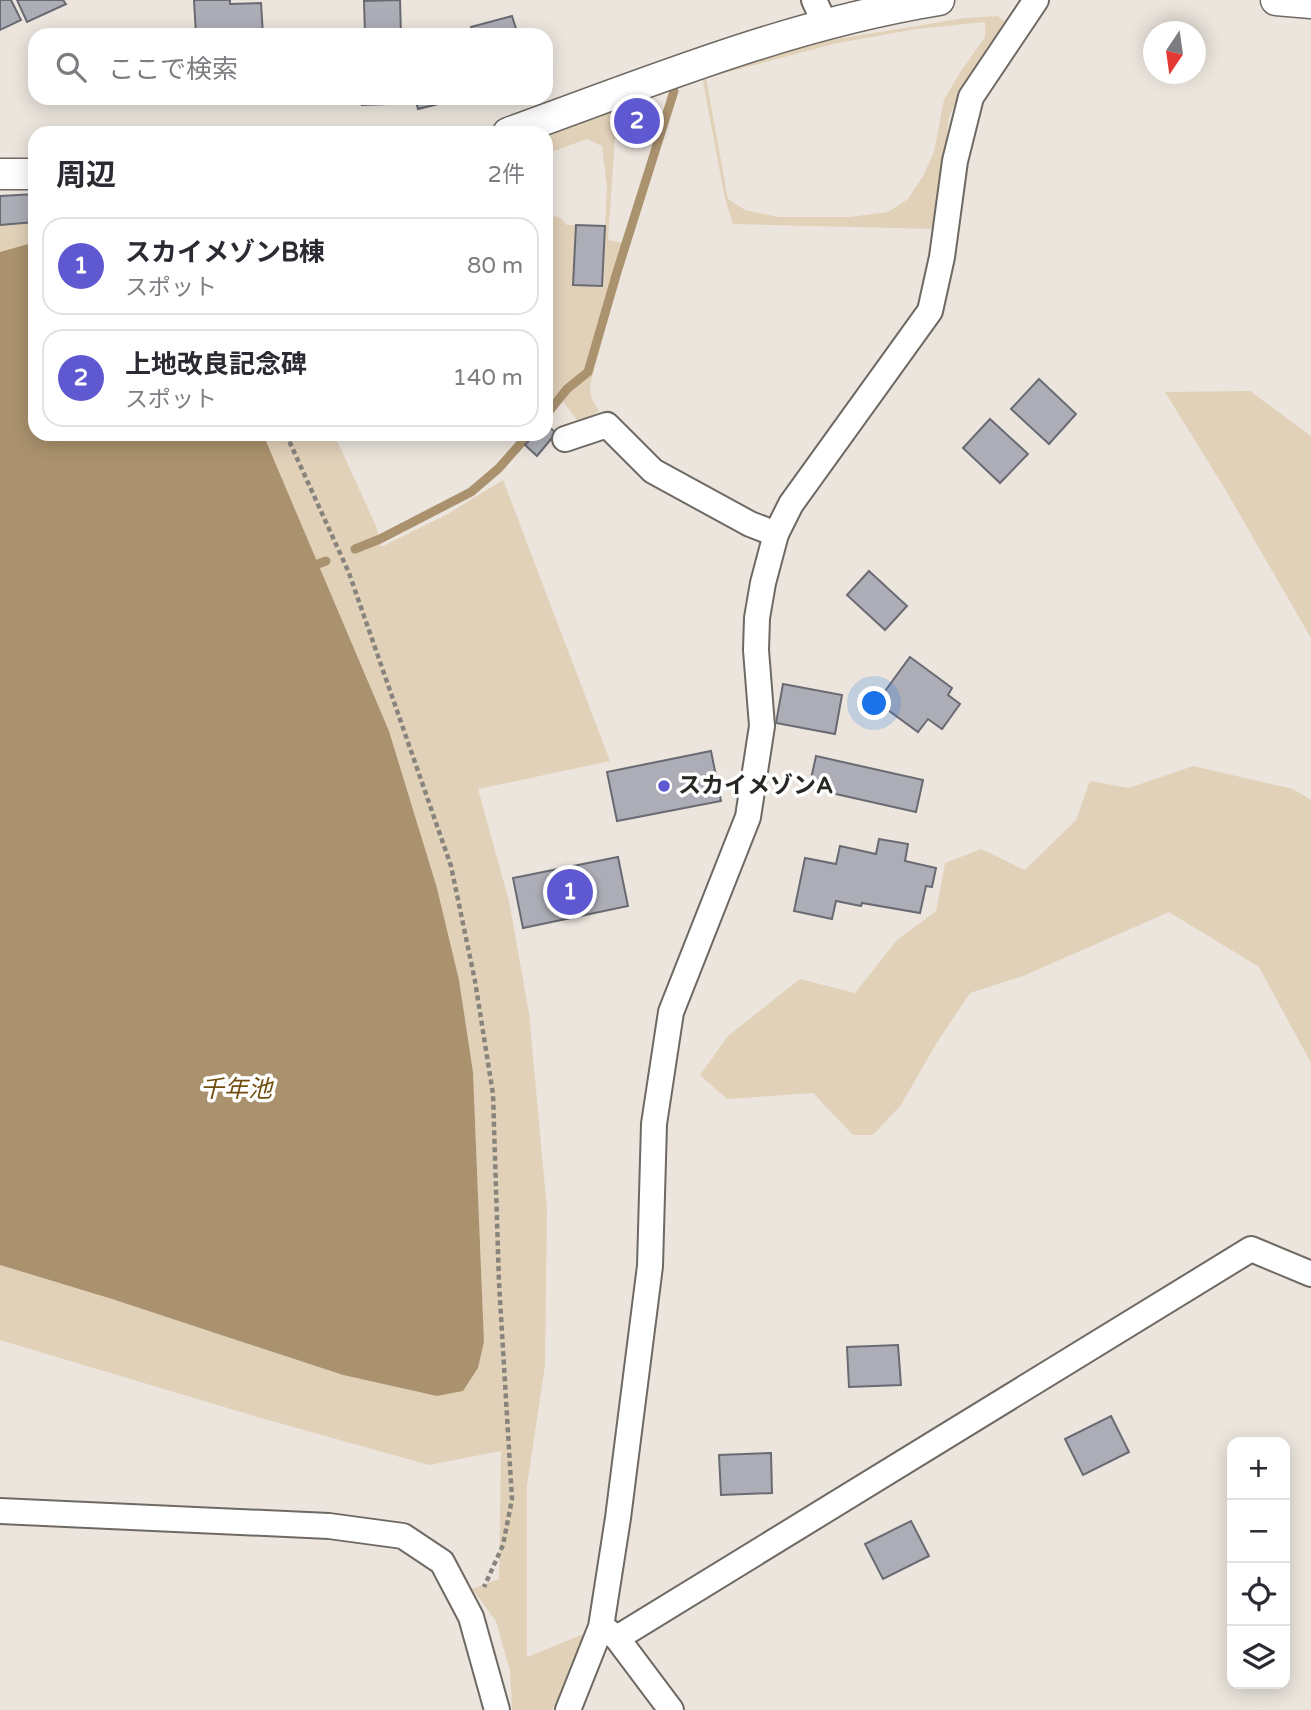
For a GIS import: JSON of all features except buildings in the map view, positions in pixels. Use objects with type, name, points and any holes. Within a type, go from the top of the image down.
[{"type":"street","points":[[527,126],[708,61],[820,12],[939,0]]},
{"type":"street","points":[[568,1710],[609,1633],[650,1266],[654,1124],[671,1012],[748,817],[762,726],[756,650],[757,618],[776,534],[791,504],[930,311],[942,257],[955,161],[971,97],[1036,0]]},
{"type":"street","points":[[1276,0],[1311,3]]},
{"type":"street","points":[[0,174],[28,174]]},
{"type":"street","points":[[565,439],[607,425],[653,471],[750,524],[776,534]]},
{"type":"street","points":[[609,1633],[1251,1249],[1311,1274]]},
{"type":"street","points":[[0,1511],[329,1526],[403,1536],[442,1562],[471,1617],[497,1710]]},
{"type":"street","points":[[609,1633],[671,1710]]},
{"type":"path","points":[[289,441],[349,573],[451,866],[479,1006],[493,1094],[499,1283],[512,1499],[503,1545],[471,1617]]},
{"type":"shaded area","points":[[998,16],[1005,22],[1003,32],[964,83],[949,117],[935,229],[733,224],[725,199],[702,76],[831,40],[965,18]],"holes":[[[985,22],[985,37],[944,100],[934,152],[923,176],[908,199],[888,212],[850,217],[779,217],[745,210],[728,199],[706,78],[833,44],[916,29]]]},
{"type":"shaded area","points":[[617,107],[608,240],[628,244],[590,385],[591,397],[599,411],[589,418],[577,420],[560,397],[553,402],[553,216],[560,218],[567,225],[576,225],[573,285],[602,286],[607,187],[602,146],[587,139],[553,151],[553,134]]},
{"type":"shaded area","points":[[28,223],[28,244],[0,252],[0,225]]},
{"type":"shaded area","points":[[1250,391],[1311,436],[1311,638],[1165,392]]},
{"type":"shaded area","points":[[266,441],[337,441],[376,526],[381,547],[446,515],[503,480],[610,761],[478,789],[509,901],[529,1013],[547,1210],[545,1365],[527,1486],[527,1657],[586,1633],[562,1693],[552,1710],[512,1710],[510,1671],[496,1621],[472,1589],[499,1579],[501,1451],[429,1465],[0,1340],[0,1265],[343,1375],[437,1396],[463,1391],[478,1368],[484,1342],[473,1072],[459,980],[437,888],[389,731]]},
{"type":"shaded area","points":[[1193,766],[1293,789],[1311,800],[1311,1063],[1259,967],[1169,912],[1023,976],[970,993],[936,1044],[901,1105],[873,1135],[853,1135],[813,1093],[727,1099],[700,1075],[728,1036],[800,979],[855,993],[897,940],[936,911],[945,863],[981,849],[1025,870],[1076,820],[1090,781],[1129,788]]},
{"type":"water","name":"千年池","points":[[28,244],[28,441],[266,441],[389,731],[437,888],[459,980],[473,1072],[484,1342],[478,1368],[463,1391],[437,1396],[343,1375],[0,1265],[0,252]]},
{"type":"waterway","points":[[553,406],[567,389],[588,372],[674,91]]},
{"type":"waterway","points":[[355,549],[471,492],[499,468],[523,441]]},
{"type":"waterway","points":[[318,564],[326,561]]},
{"type":"place","name":"上地改良記念碑","points":[[637,121]]},
{"type":"place","name":"スカイメゾンA","points":[[664,786]]},
{"type":"place","name":"スカイメゾンB棟","points":[[570,892]]}]
